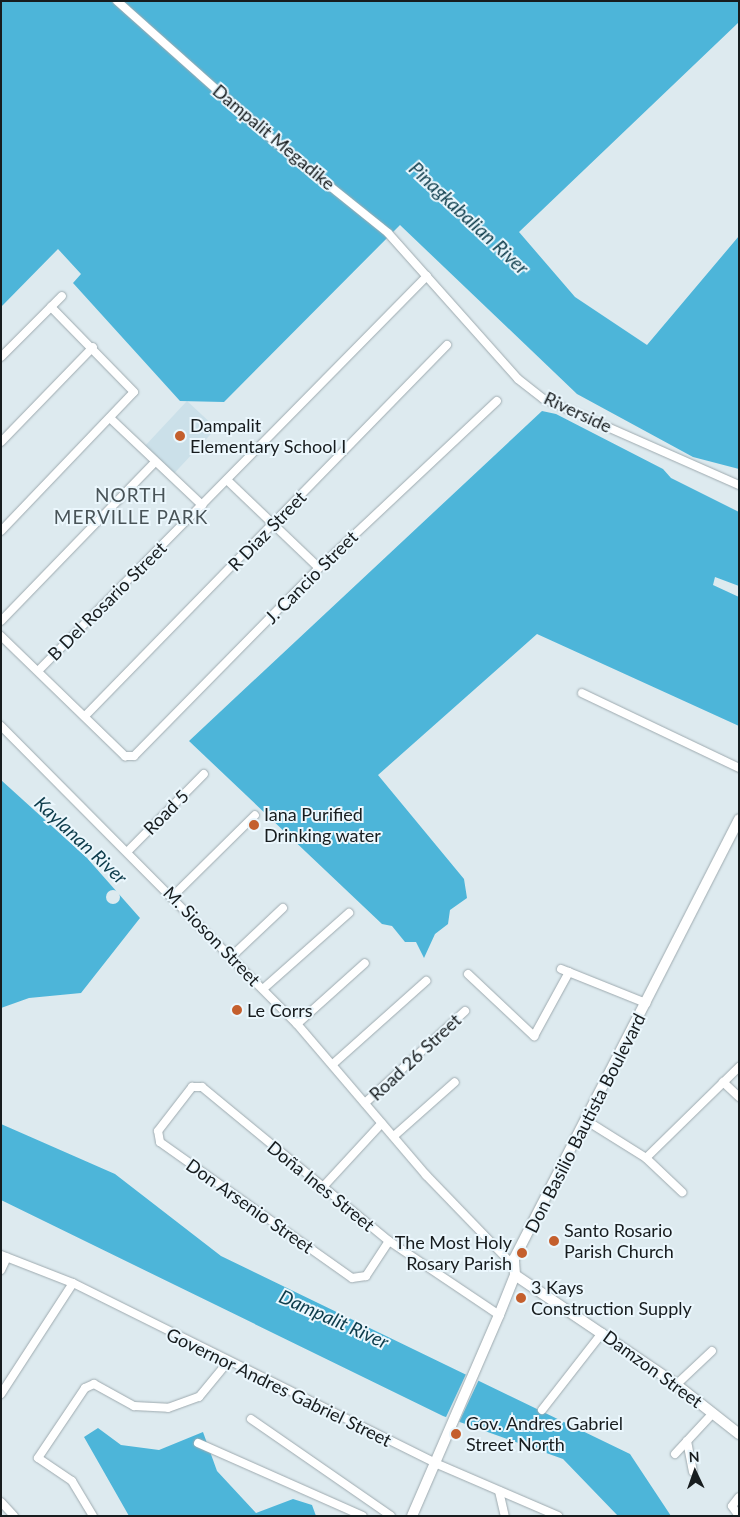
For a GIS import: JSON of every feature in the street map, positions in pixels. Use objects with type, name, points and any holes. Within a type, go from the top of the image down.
[{"type":"main road","name":"Don Basilio Bautista Boulevard","points":[[412,1516],[499,1315],[514,1270],[739,818]]},
{"type":"main road","name":"Damzon Street","points":[[514,1270],[677,1384],[739,1434]]},
{"type":"street","name":"Dampalit Megadike","points":[[117,1],[275,142],[355,204],[427,276]]},
{"type":"street","name":"B Del Rosario Street","points":[[39,670],[427,276]]},
{"type":"street","name":"Riverside","points":[[427,276],[502,363],[544,398],[739,485]]},
{"type":"street","points":[[1,357],[62,296]]},
{"type":"street","points":[[1,531],[110,418],[135,389],[51,307]]},
{"type":"street","name":"R Diaz Street","points":[[86,715],[447,345]]},
{"type":"street","points":[[1,442],[93,346]]},
{"type":"street","name":"J. Cancio Street","points":[[86,715],[130,758],[319,568],[497,401]]},
{"type":"street","points":[[110,418],[154,463],[202,505]]},
{"type":"street","points":[[1,621],[154,463]]},
{"type":"street","points":[[227,480],[319,568]]},
{"type":"street","points":[[1,636],[86,715]]},
{"type":"street","points":[[582,693],[739,768]]},
{"type":"street","name":"M. Sioson Street","points":[[1,726],[173,896],[298,1024],[382,1123],[514,1270]]},
{"type":"street","name":"Road 5","points":[[128,851],[204,774]]},
{"type":"street","points":[[173,896],[255,815]]},
{"type":"street","points":[[232,956],[283,908]]},
{"type":"street","points":[[263,989],[349,913]]},
{"type":"street","points":[[298,1024],[365,963]]},
{"type":"street","points":[[468,974],[534,1036],[565,970],[646,1003]]},
{"type":"street","points":[[333,1064],[426,981]]},
{"type":"street","name":"Road 26 Street","points":[[365,1103],[466,1011]]},
{"type":"street","points":[[646,1158],[739,1067]]},
{"type":"street","points":[[394,1136],[455,1082]]},
{"type":"street","points":[[724,1082],[739,1097]]},
{"type":"street","name":"Doña Ines Street","points":[[196,1086],[389,1241],[499,1315]]},
{"type":"street","name":"Don Arsenio Street","points":[[196,1086],[158,1131],[160,1142],[352,1278],[366,1276],[389,1241]]},
{"type":"street","points":[[587,1121],[646,1158],[682,1192]]},
{"type":"street","points":[[322,1188],[382,1123]]},
{"type":"street","points":[[1,1270],[4,1256]]},
{"type":"street","name":"Governor Andres Gabriel Street","points":[[4,1256],[73,1283],[227,1363],[435,1463],[558,1516]]},
{"type":"street","points":[[1,1394],[73,1283]]},
{"type":"street","points":[[542,1410],[602,1333]]},
{"type":"street","points":[[677,1384],[712,1351]]},
{"type":"street","points":[[93,1516],[72,1481],[38,1458],[85,1388],[94,1384],[134,1406],[168,1408],[205,1392],[227,1363]]},
{"type":"street","points":[[675,1454],[713,1413]]},
{"type":"street","points":[[251,1419],[391,1516]]},
{"type":"street","points":[[687,1441],[693,1471]]},
{"type":"street","points":[[198,1443],[363,1516]]},
{"type":"street","points":[[499,1491],[504,1516]]},
{"type":"street","points":[[739,1497],[732,1506],[739,1516]]},
{"type":"street","points":[[1,1502],[14,1516]]},
{"type":"shaded area","name":"Dampalit Elementary School I","points":[[187,401],[216,428],[174,474],[145,446]]},
{"type":"water","name":"Pinagkabalian River","points":[[1,1],[739,1],[739,22],[519,232],[575,297],[647,345],[739,236],[739,469],[693,457],[577,394],[400,225],[224,402],[180,401],[73,283],[81,274],[58,249],[1,307]]},
{"type":"water","points":[[542,411],[556,414],[663,469],[671,478],[739,512],[739,586],[715,577],[713,585],[739,597],[739,726],[537,634],[378,775],[464,879],[467,898],[450,910],[448,924],[435,934],[424,958],[416,942],[405,942],[392,926],[382,924],[189,741]]},
{"type":"water","points":[[1,780],[87,858],[140,918],[81,993],[29,998],[1,1008]]},
{"type":"water","name":"Dampalit River","points":[[1,1124],[115,1174],[221,1256],[630,1454],[671,1516],[618,1516],[563,1459],[443,1416],[1,1200]]},
{"type":"water","points":[[98,1428],[121,1445],[159,1450],[203,1432],[217,1471],[256,1513],[293,1499],[312,1505],[316,1516],[129,1516],[84,1437]]},
{"type":"pier","points":[[113,890],[118,892],[120,897],[118,902],[113,904],[108,902],[106,897],[108,892]]},
{"type":"pier","points":[[467,1372],[480,1378],[458,1425],[445,1419]]},
{"type":"place","name":"Dampalit Elementary School I","points":[[180,436]]},
{"type":"place","name":"Iana Purified Drinking water","points":[[254,825]]},
{"type":"place","name":"Le Corrs","points":[[237,1010]]},
{"type":"place","name":"Santo Rosario Parish Church","points":[[554,1241]]},
{"type":"place","name":"The Most Holy Rosary Parish","points":[[522,1253]]},
{"type":"place","name":"3 Kays Construction Supply","points":[[521,1298]]},
{"type":"place","name":"Gov. Andres Gabriel Street North","points":[[456,1434]]},
{"type":"district","name":"NORTH MERVILLE PARK","points":[[131,506]]},
{"type":"water label","name":"Kaylanan River","points":[[81,840]]}]
